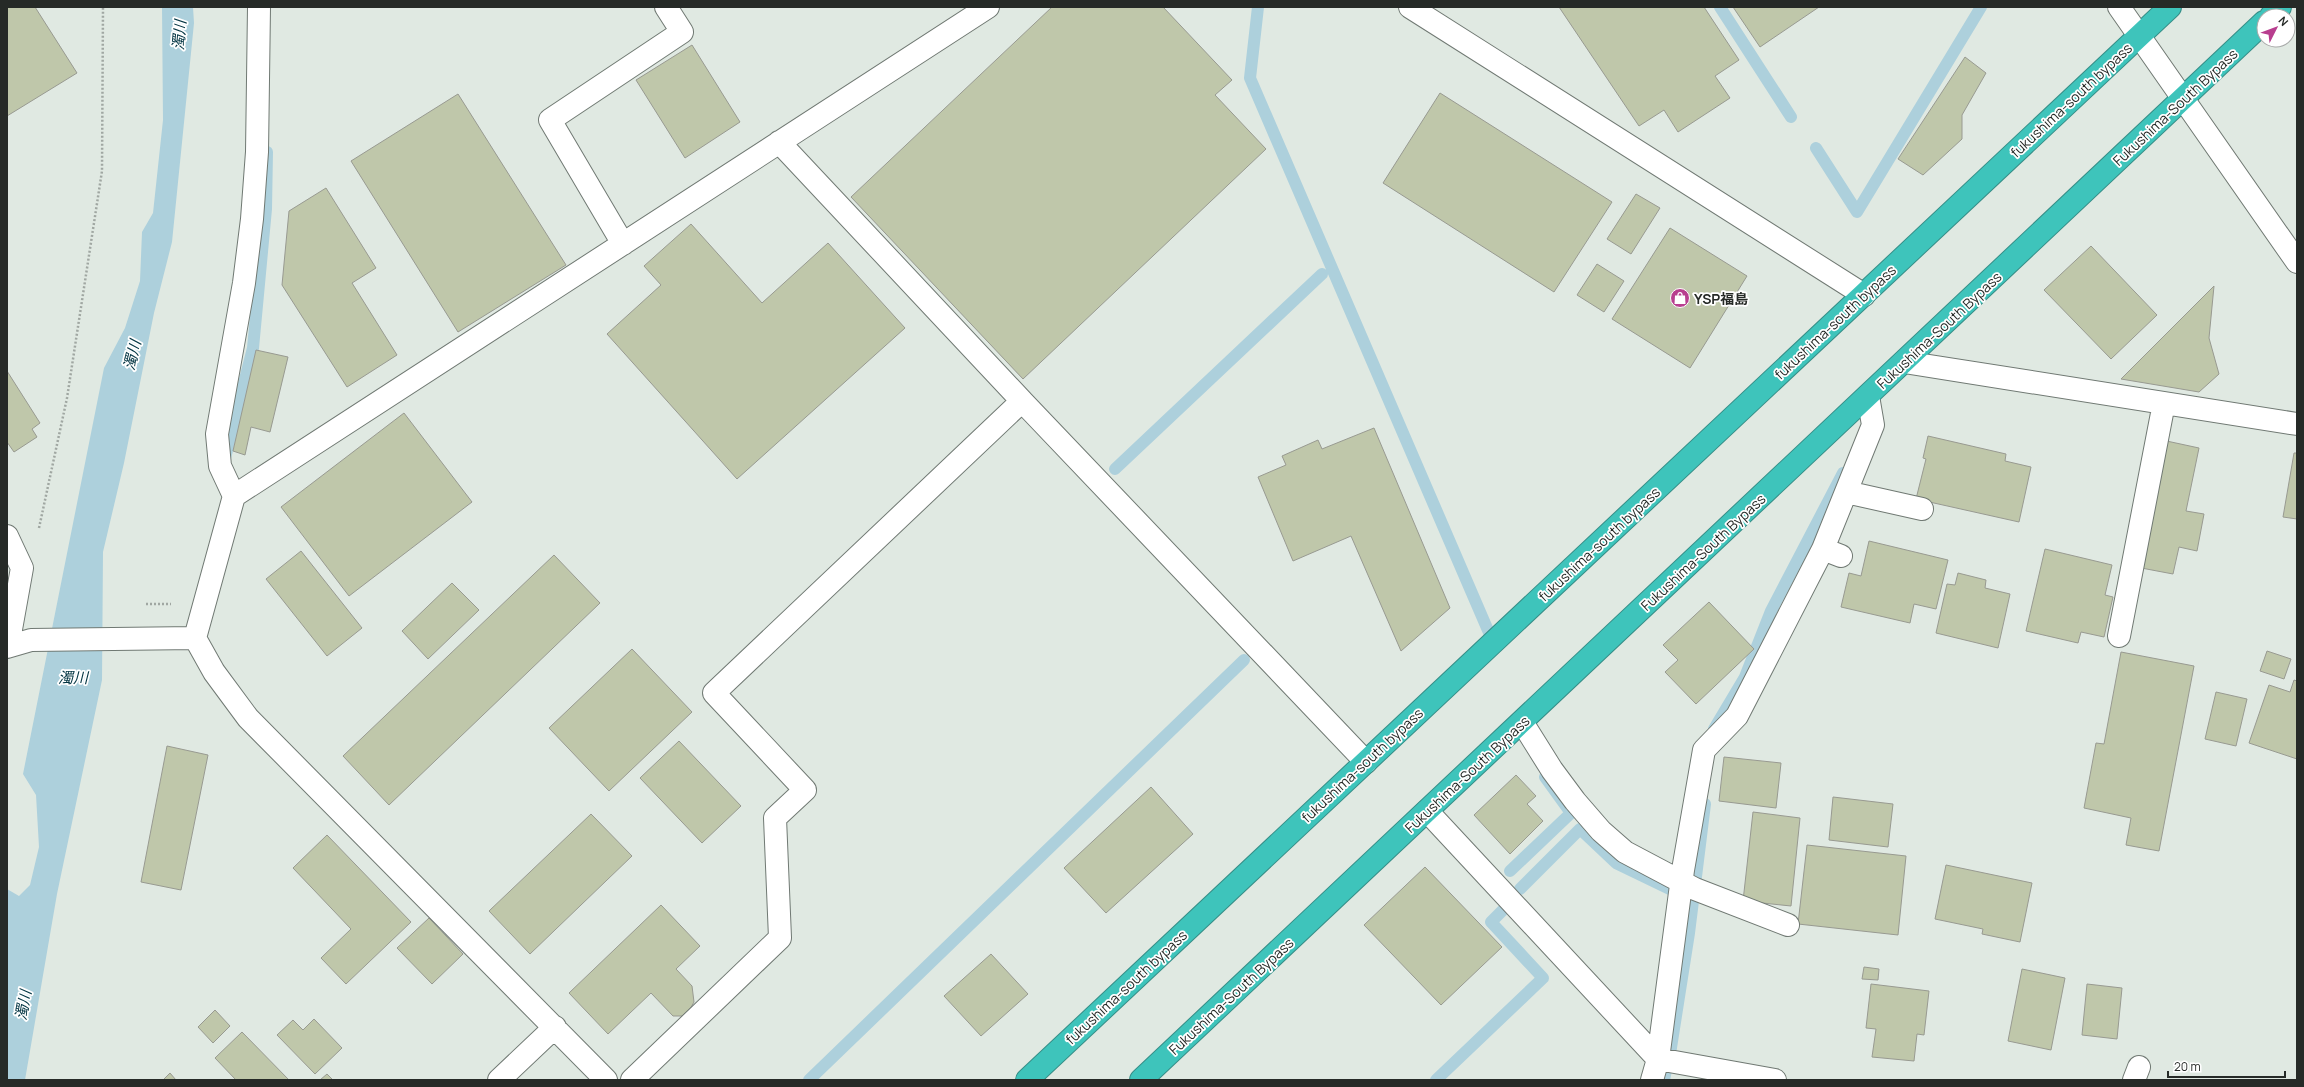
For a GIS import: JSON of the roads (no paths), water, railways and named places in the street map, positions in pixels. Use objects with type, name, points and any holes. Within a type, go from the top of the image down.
[{"type":"highway","name":"fukushima-south bypass","points":[[1027,1080],[2170,7]]},
{"type":"highway","name":"Fukushima-South Bypass","points":[[1141,1080],[2256,30]]},
{"type":"street","points":[[259,7],[257,152],[252,219],[244,283],[217,434],[220,466],[234,496],[195,638],[214,672],[248,718],[606,1080]]},
{"type":"street","points":[[623,244],[550,120],[682,32],[666,7]]},
{"type":"street","points":[[234,496],[988,7]]},
{"type":"street","points":[[1410,7],[1864,295]]},
{"type":"street","points":[[2119,7],[2297,262]]},
{"type":"street","points":[[780,142],[1022,401],[1366,762]]},
{"type":"street","points":[[1904,362],[2297,424]]},
{"type":"street","points":[[1652,1080],[1658,1059],[1682,883],[1704,750],[1737,716],[1832,553],[1846,492],[1873,425],[1868,396]]},
{"type":"street","points":[[632,1080],[780,938],[775,818],[805,790],[714,693],[1022,401]]},
{"type":"street","points":[[2119,636],[2164,403]]},
{"type":"street","points":[[1846,492],[1922,509]]},
{"type":"street","points":[[7,536],[22,568],[8,647],[31,640],[195,638]]},
{"type":"street","points":[[1522,722],[1552,770],[1601,831],[1624,852],[1695,890],[1788,924]]},
{"type":"street","points":[[1427,811],[1658,1059],[1774,1080]]},
{"type":"street","points":[[499,1080],[555,1028]]},
{"type":"water","name":"濁川","points":[[162,7],[193,7],[194,23],[172,242],[154,313],[124,463],[103,552],[102,680],[57,894],[25,1080],[7,1080],[7,889],[19,896],[30,885],[39,847],[36,795],[23,774],[104,368],[125,328],[140,281],[142,232],[153,213],[163,120]]},
{"type":"waterway","points":[[1258,7],[1250,78],[1490,635]]},
{"type":"waterway","points":[[1720,7],[1791,117]]},
{"type":"waterway","points":[[1816,148],[1857,212],[1981,7]]},
{"type":"waterway","points":[[225,458],[253,348],[266,209],[267,152]]},
{"type":"waterway","points":[[1115,469],[1322,274]]},
{"type":"waterway","points":[[1714,729],[1745,677],[1771,611],[1843,473]]},
{"type":"waterway","points":[[809,1080],[1244,660]]},
{"type":"waterway","points":[[1510,871],[1571,813],[1545,777]]},
{"type":"waterway","points":[[1670,1054],[1689,933],[1705,804]]},
{"type":"waterway","points":[[1520,889],[1580,829],[1616,863],[1672,890]]},
{"type":"waterway","points":[[1436,1080],[1543,978],[1491,922],[1505,908]]},
{"type":"waterway","points":[[1664,1080],[1666,1070]]},
{"type":"place","name":"YSP福島","points":[[1680,298]]}]
